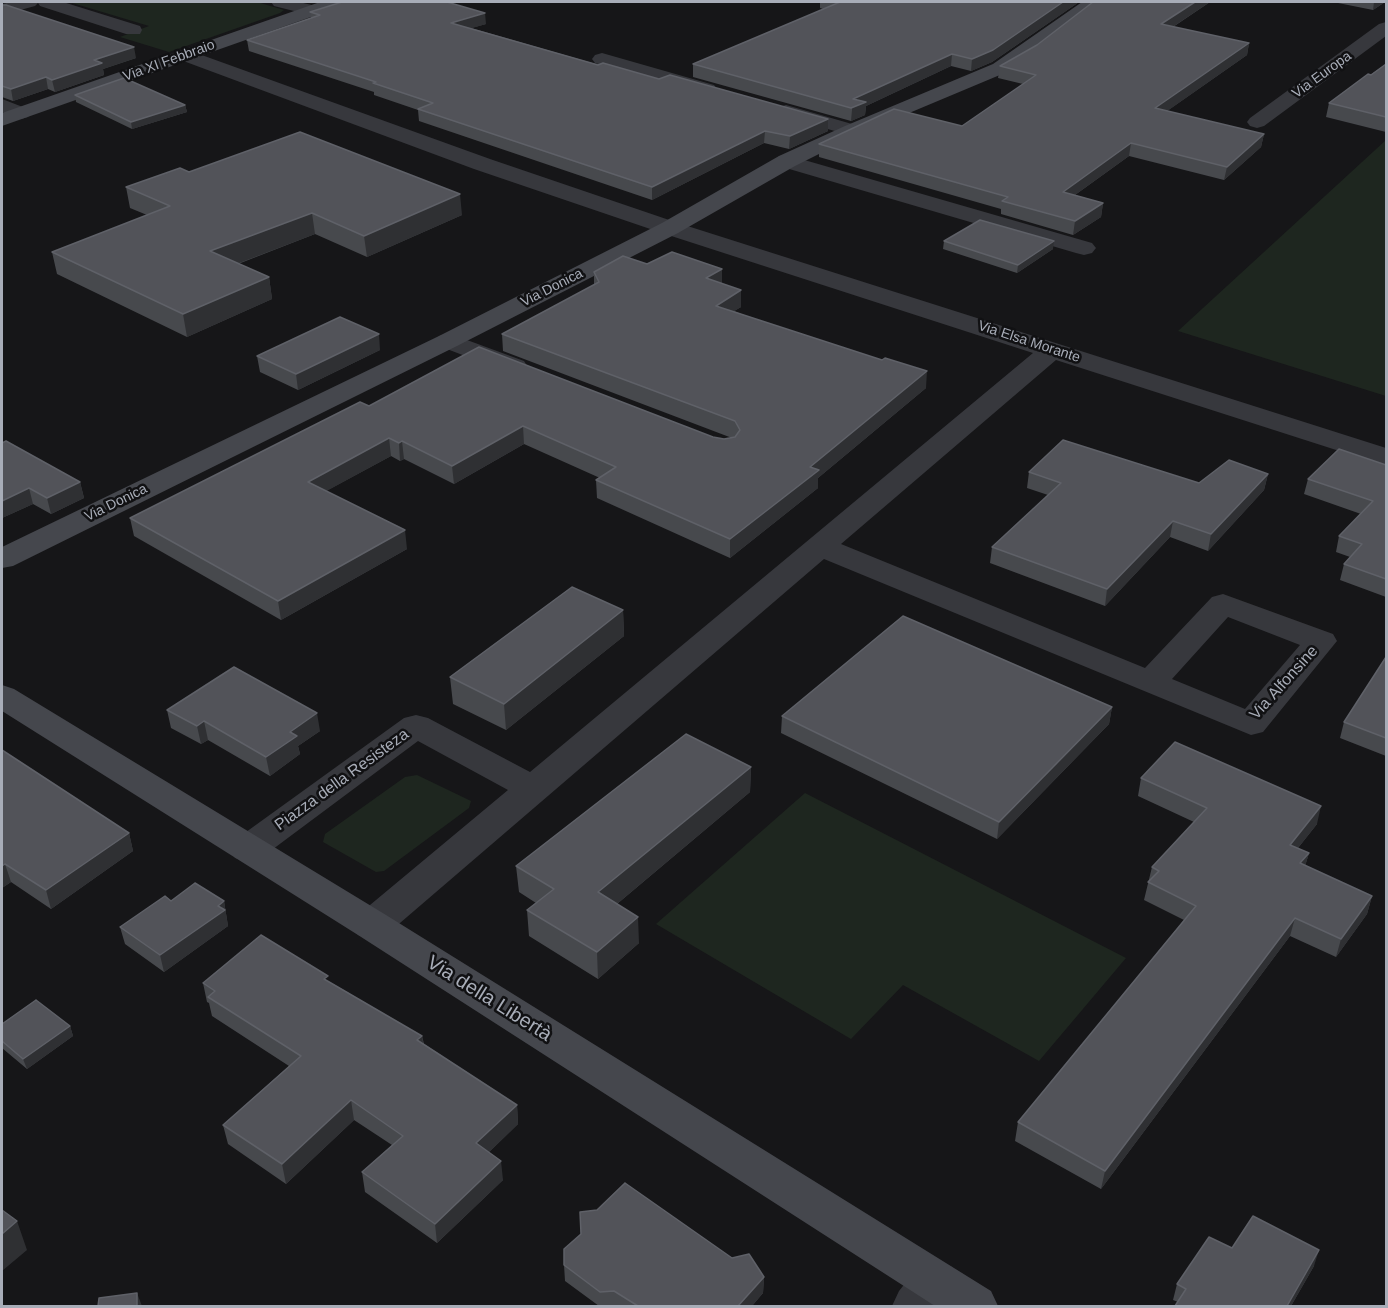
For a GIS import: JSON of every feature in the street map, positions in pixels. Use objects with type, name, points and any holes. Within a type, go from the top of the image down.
[{"type":"street","points":[[2,10],[29,2]]},
{"type":"street","points":[[46,2],[134,30]]},
{"type":"street","points":[[279,2],[310,10]]},
{"type":"street","name":"Via XI Febbraio","points":[[2,120],[336,2]]},
{"type":"street","name":"Via Donica","points":[[2,559],[447,341],[670,228],[787,161],[852,130],[1000,68],[1093,2]]},
{"type":"street","name":"Via Europa","points":[[1257,122],[1386,28]]},
{"type":"street","name":"Via Elsa Morante","points":[[184,55],[482,164],[670,228],[1386,457]]},
{"type":"street","points":[[602,59],[727,94]]},
{"type":"street","points":[[2,105],[21,112]]},
{"type":"street","points":[[772,107],[852,130]]},
{"type":"street","points":[[787,161],[1084,248]]},
{"type":"street","points":[[447,341],[536,375]]},
{"type":"street","points":[[372,925],[1053,349]]},
{"type":"street","name":"Via Alfonsine","points":[[820,546],[1251,724],[1321,641],[1223,604],[1150,682]]},
{"type":"street","name":"Via della Libertà","points":[[2,696],[372,925],[926,1294],[974,1306]]},
{"type":"street","name":"Piazza della Resisteza","points":[[248,849],[416,726],[533,789]]},
{"type":"shaded area","points":[[69,2],[257,2],[284,10],[169,52],[120,37],[149,26]]},
{"type":"shaded area","points":[[1386,140],[1386,396],[1178,331]]},
{"type":"shaded area","points":[[417,775],[471,801],[469,808],[384,871],[376,872],[323,842],[325,834],[405,777]]},
{"type":"shaded area","points":[[805,793],[1126,958],[1039,1061],[903,985],[851,1039],[656,924]]},
{"type":"building","points":[[342,2],[447,2],[485,13],[451,23],[598,65],[603,63],[659,79],[670,75],[828,119],[790,136],[765,131],[652,187],[418,109],[433,103],[247,40],[320,15],[310,12]]},
{"type":"building","points":[[840,2],[1063,2],[993,50],[972,59],[952,54],[853,99],[866,102],[851,108],[693,64]]},
{"type":"building","points":[[1093,2],[1195,2],[1161,24],[1249,43],[1155,108],[1264,134],[1227,167],[1131,143],[1063,192],[1103,203],[1075,221],[1002,201],[1008,197],[819,144],[894,109],[962,126],[1036,75],[1000,66],[1037,45]]},
{"type":"building","points":[[2,5],[134,47],[94,60],[102,63],[52,80],[46,77],[11,89],[2,86]]},
{"type":"building","points":[[1386,64],[1386,117],[1329,103],[1368,74],[1371,75]]},
{"type":"building","points":[[124,78],[185,105],[131,122],[75,95]]},
{"type":"building","points":[[300,132],[460,194],[364,236],[312,213],[210,251],[269,277],[183,314],[52,252],[170,206],[126,187],[180,168],[189,172]]},
{"type":"building","points":[[980,220],[1054,241],[1018,265],[944,241]]},
{"type":"building","points":[[672,252],[722,269],[706,278],[741,290],[716,306],[882,360],[885,358],[927,371],[810,467],[819,470],[730,539],[596,480],[616,467],[523,426],[452,466],[402,441],[399,443],[389,438],[308,482],[405,530],[278,601],[130,518],[360,402],[369,406],[479,347],[713,437],[724,439],[735,437],[740,430],[735,421],[502,334],[599,282],[594,272],[623,256],[647,264]]},
{"type":"building","points":[[340,317],[379,334],[296,374],[257,356]]},
{"type":"building","points":[[1063,440],[1199,483],[1229,460],[1268,474],[1211,534],[1173,521],[1107,589],[992,547],[1061,483],[1029,472]]},
{"type":"building","points":[[6,441],[80,482],[47,498],[29,488],[2,501],[2,443]]},
{"type":"building","points":[[1339,449],[1386,465],[1386,579],[1344,564],[1362,544],[1339,536],[1373,501],[1308,479]]},
{"type":"building","points":[[572,587],[623,610],[504,704],[450,677]]},
{"type":"building","points":[[903,616],[1112,707],[999,822],[782,716]]},
{"type":"building","points":[[1386,657],[1386,738],[1344,722]]},
{"type":"building","points":[[234,667],[317,713],[290,732],[297,736],[266,757],[204,721],[197,726],[167,710]]},
{"type":"building","points":[[686,734],[751,767],[598,892],[638,917],[597,952],[527,910],[554,889],[516,866]]},
{"type":"building","points":[[1175,742],[1321,806],[1290,845],[1309,853],[1300,863],[1372,896],[1341,939],[1295,918],[1105,1171],[1018,1122],[1196,906],[1148,882],[1159,871],[1152,867],[1207,808],[1141,778]]},
{"type":"building","points":[[2,750],[129,833],[46,890],[5,864],[2,866]]},
{"type":"building","points":[[195,883],[224,901],[218,906],[225,910],[160,955],[120,927],[165,896],[171,901]]},
{"type":"building","points":[[261,935],[328,976],[324,979],[422,1036],[417,1040],[517,1105],[476,1143],[501,1161],[435,1224],[362,1172],[403,1136],[351,1100],[282,1164],[223,1125],[301,1056],[208,997],[215,991],[203,983]]},
{"type":"building","points":[[36,1000],[70,1026],[23,1059],[2,1041],[2,1024]]},
{"type":"building","points":[[625,1183],[732,1258],[749,1254],[764,1277],[738,1306],[638,1306],[614,1291],[600,1292],[564,1265],[564,1249],[581,1234],[580,1212],[597,1210]]},
{"type":"building","points":[[2,1210],[17,1221],[2,1234]]},
{"type":"building","points":[[1253,1216],[1319,1250],[1287,1306],[1175,1306],[1186,1289],[1177,1284],[1209,1237],[1232,1248]]},
{"type":"building","points":[[137,1293],[137,1306],[98,1306],[99,1298]]}]
